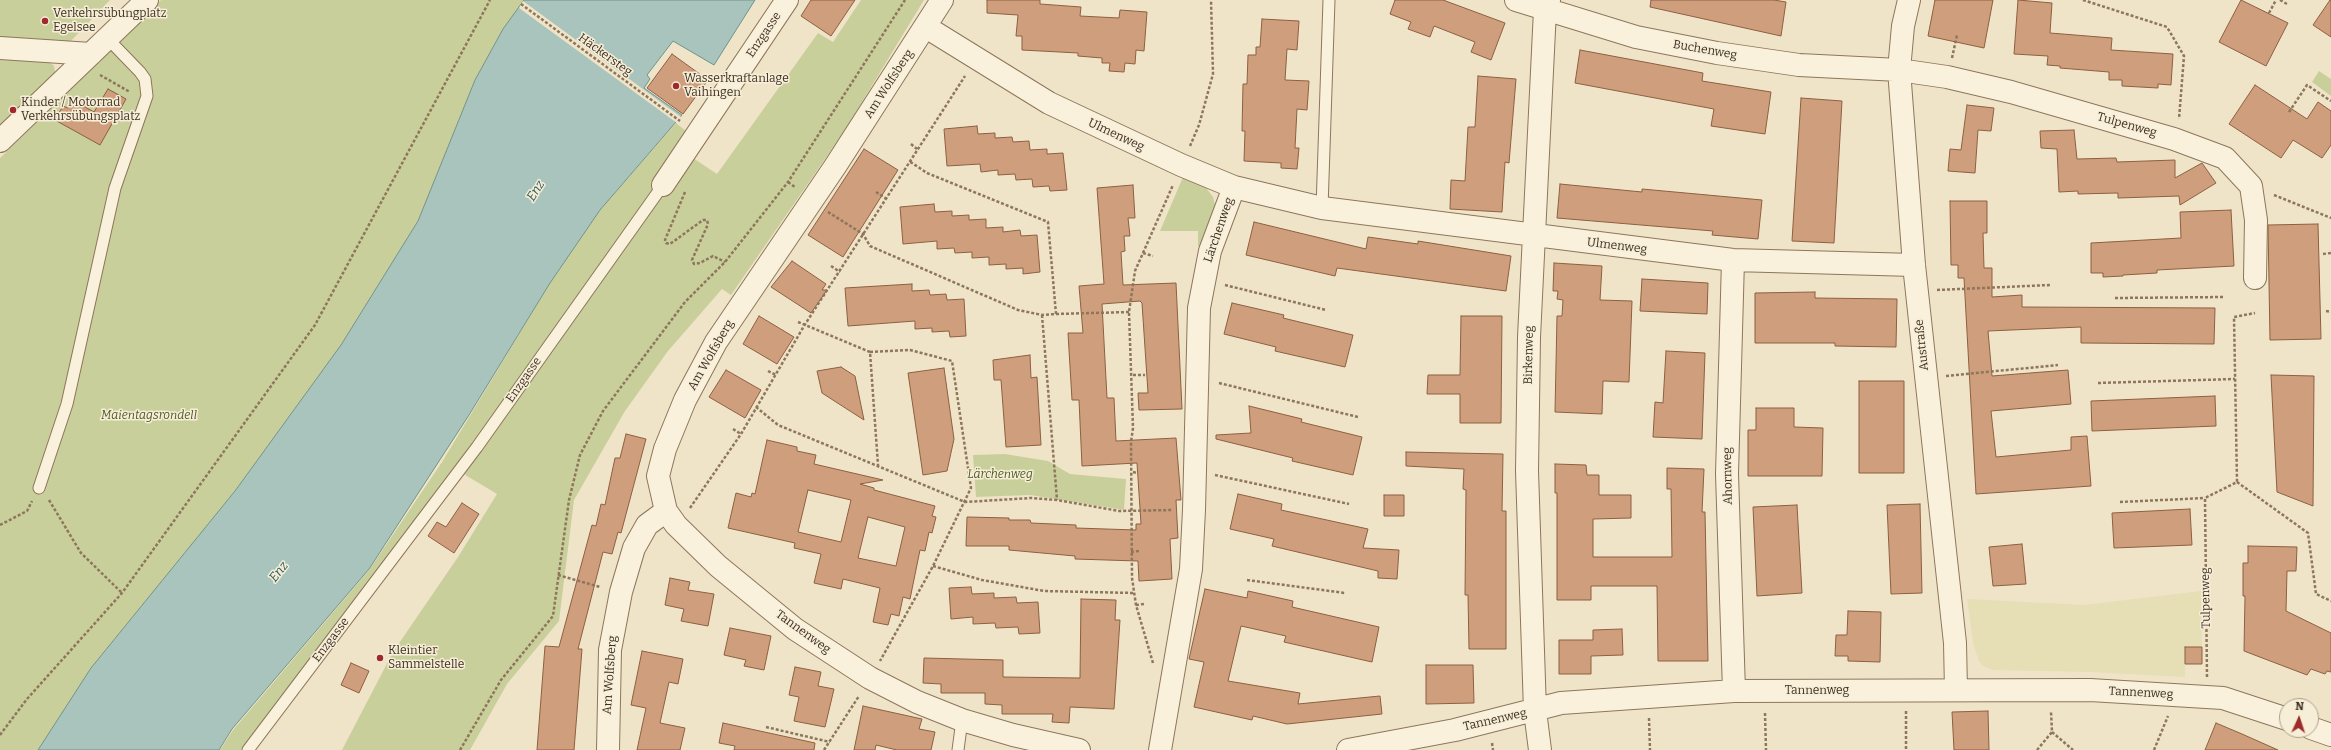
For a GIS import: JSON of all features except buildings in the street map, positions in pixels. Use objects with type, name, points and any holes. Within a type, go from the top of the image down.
[{"type":"street","points":[[0,141],[147,0]]},
{"type":"street","name":"Enzgasse","points":[[663,185],[787,0]]},
{"type":"street","name":"Am Wolfsberg","points":[[608,750],[610,650],[621,592],[634,548],[647,525],[671,518],[658,476],[665,449],[686,400],[716,342],[812,200],[926,27],[942,0]]},
{"type":"street","name":"Buchenweg","points":[[1516,0],[1547,5],[1636,37],[1717,53],[1799,65],[1899,70]]},
{"type":"street","name":"Austraße","points":[[1909,0],[1903,26],[1899,70],[1914,265],[1955,644],[1956,690]]},
{"type":"street","name":"Birkenweg","points":[[1540,750],[1534,711],[1527,471],[1529,337],[1547,5]]},
{"type":"street","name":"Ulmenweg","points":[[926,27],[976,60],[1049,103],[1181,165],[1234,187],[1322,208],[1732,260],[1914,265]]},
{"type":"street","points":[[0,48],[86,59]]},
{"type":"street","name":"Tulpenweg","points":[[1899,70],[1947,77],[2011,92],[2174,139],[2225,158],[2251,186]]},
{"type":"street","points":[[2251,186],[2256,220],[2255,278]]},
{"type":"street","name":"Lärchenweg","points":[[1160,750],[1168,695],[1191,568],[1194,510],[1199,308],[1203,280],[1210,251],[1234,187]]},
{"type":"street","name":"Ahornweg","points":[[1732,260],[1727,474],[1734,691]]},
{"type":"street","name":"Tannenweg","points":[[671,518],[718,566],[795,629],[870,678],[917,702],[962,720],[1012,735],[1079,750]]},
{"type":"street","name":"Tannenweg","points":[[1348,750],[1455,730],[1562,703],[1734,691],[2050,689],[2207,697],[2242,703],[2279,716]]},
{"type":"street","points":[[2319,731],[2331,735]]},
{"type":"lane","points":[[1322,208],[1329,0]]},
{"type":"lane","points":[[39,488],[67,404],[115,188],[145,101],[147,88],[145,79],[110,41]]},
{"type":"lane","name":"Enzgasse","points":[[248,750],[477,447],[663,185]]},
{"type":"lane","points":[[958,750],[962,720]]},
{"type":"path","points":[[0,735],[27,699],[122,593],[315,325],[490,0]]},
{"type":"path","points":[[460,750],[500,680],[553,616],[569,500],[580,455],[591,431],[603,411],[685,302],[725,262],[792,176],[905,0]]},
{"type":"path","points":[[1168,695],[1156,671],[1136,605],[1134,593],[1131,552],[1133,375],[1129,312],[1135,271],[1144,254],[1199,126],[1213,74],[1211,0]]},
{"type":"path","points":[[2083,0],[2167,27],[2184,56],[2178,124]]},
{"type":"path","points":[[2269,13],[2276,0]]},
{"type":"path","points":[[2280,0],[2287,4]]},
{"type":"path","name":"Häckersteg","points":[[521,4],[679,120]]},
{"type":"path","points":[[1954,48],[1957,35]]},
{"type":"path","points":[[86,59],[145,101]]},
{"type":"path","points":[[671,518],[686,515],[741,434],[804,326],[840,272],[885,198],[976,60]]},
{"type":"path","points":[[2289,112],[2307,85],[2331,101]]},
{"type":"path","points":[[911,144],[917,149]]},
{"type":"path","points":[[909,161],[927,173],[1048,222],[1056,314]]},
{"type":"path","points":[[663,185],[664,190],[678,188],[683,189],[685,193],[665,240],[666,243],[670,244],[703,220],[707,220],[708,224],[692,260],[694,264],[700,263],[713,256],[725,262]]},
{"type":"path","points":[[2251,186],[2331,218]]},
{"type":"path","points":[[876,192],[885,198]]},
{"type":"path","points":[[812,200],[825,211],[863,234],[870,246],[1018,310],[1042,315],[1129,312]]},
{"type":"path","points":[[2323,254],[2331,253]]},
{"type":"path","points":[[1144,254],[1153,256]]},
{"type":"path","points":[[831,266],[840,272]]},
{"type":"path","points":[[1203,280],[1326,310]]},
{"type":"path","points":[[1917,291],[2050,285]]},
{"type":"path","points":[[2115,298],[2226,297]]},
{"type":"path","points":[[2326,311],[2331,312]]},
{"type":"path","points":[[2237,482],[2234,317],[2255,313]]},
{"type":"path","points":[[1042,315],[1057,500]]},
{"type":"path","points":[[798,322],[804,326],[870,352],[910,350],[952,361],[971,488],[933,566],[870,678],[824,750]]},
{"type":"path","points":[[870,352],[878,465]]},
{"type":"path","points":[[1926,378],[2058,365]]},
{"type":"path","points":[[768,371],[776,375]]},
{"type":"path","points":[[1133,375],[1145,375]]},
{"type":"path","points":[[1197,378],[1358,417]]},
{"type":"path","points":[[2098,383],[2235,379]]},
{"type":"path","points":[[756,407],[778,425],[965,502],[1031,498],[1057,500],[1131,512],[1194,510]]},
{"type":"path","points":[[733,429],[741,434]]},
{"type":"path","points":[[1195,471],[1349,504]]},
{"type":"path","points":[[1133,472],[1137,473]]},
{"type":"path","points":[[2120,502],[2205,498],[2237,482]]},
{"type":"path","points":[[2237,482],[2308,533],[2316,594],[2331,601]]},
{"type":"path","points":[[39,488],[45,493],[81,553],[122,593]]},
{"type":"path","name":"Tulpenweg","points":[[2205,498],[2207,697]]},
{"type":"path","points":[[0,525],[27,511]]},
{"type":"path","points":[[1131,552],[1139,551]]},
{"type":"path","points":[[933,566],[982,580],[1044,591],[1134,593]]},
{"type":"path","points":[[558,575],[601,587]]},
{"type":"path","points":[[1247,580],[1345,592]]},
{"type":"path","points":[[1136,605],[1144,604]]},
{"type":"path","points":[[1906,690],[1906,750]]},
{"type":"path","points":[[1764,691],[1766,750]]},
{"type":"path","points":[[2154,750],[2176,695]]},
{"type":"path","points":[[1649,697],[1650,750]]},
{"type":"path","points":[[2037,750],[2052,732],[2051,713]]},
{"type":"path","points":[[766,727],[830,742]]},
{"type":"path","points":[[2052,732],[2073,750]]},
{"type":"path","points":[[1492,744],[1493,750]]},
{"type":"shaded area","points":[[2201,591],[2202,647],[2185,647],[2185,677],[2090,672],[1992,670],[1983,666],[1979,661],[1974,647],[1967,599],[2084,605]]},
{"type":"green space","name":"Verkehrsübungplatz Egelsee","points":[[0,0],[110,0],[69,43],[0,42]]},
{"type":"green space","name":"Maientagsrondell","points":[[161,0],[524,0],[503,29],[475,80],[418,221],[341,345],[235,491],[91,668],[38,750],[0,750],[0,158]]},
{"type":"green space","points":[[861,0],[924,0],[845,130],[731,295],[722,289],[668,351],[625,411],[574,500],[559,621],[507,684],[470,750],[342,750],[393,652],[458,557],[497,494],[457,470],[246,750],[220,750],[233,730],[369,570],[442,462],[550,283],[600,210],[676,123],[686,131],[675,146],[717,174],[818,33],[833,42]]},
{"type":"green space","name":"Kinder / Motorrad Verkehrsübungsplatz","points":[[0,53],[47,59],[54,66],[56,76],[0,134]]},
{"type":"green space","points":[[2319,71],[2331,79],[2331,96],[2312,82]]},
{"type":"green space","points":[[1183,177],[1204,185],[1213,197],[1216,209],[1205,245],[1198,246],[1198,231],[1160,231]]},
{"type":"green space","name":"Lärchenweg","points":[[1005,454],[1048,461],[1070,474],[1126,479],[1124,510],[1030,495],[976,497],[973,455]]},
{"type":"water","name":"Enz","points":[[524,0],[755,0],[714,65],[673,41],[647,75],[650,79],[644,88],[682,115],[600,210],[550,283],[469,415],[369,569],[232,729],[219,750],[38,750],[91,668],[235,491],[341,345],[418,221],[475,80],[503,29]]},
{"type":"pier","points":[[523,1],[681,117],[677,123],[519,8]]},
{"type":"place","name":"Verkehrsübungplatz Egelsee","points":[[45,21]]},
{"type":"place","name":"Wasserkraftanlage Vaihingen","points":[[676,86]]},
{"type":"place","name":"Kinder / Motorrad Verkehrsübungsplatz","points":[[13,110]]},
{"type":"place","name":"Kleintier Sammelstelle","points":[[380,658]]}]
